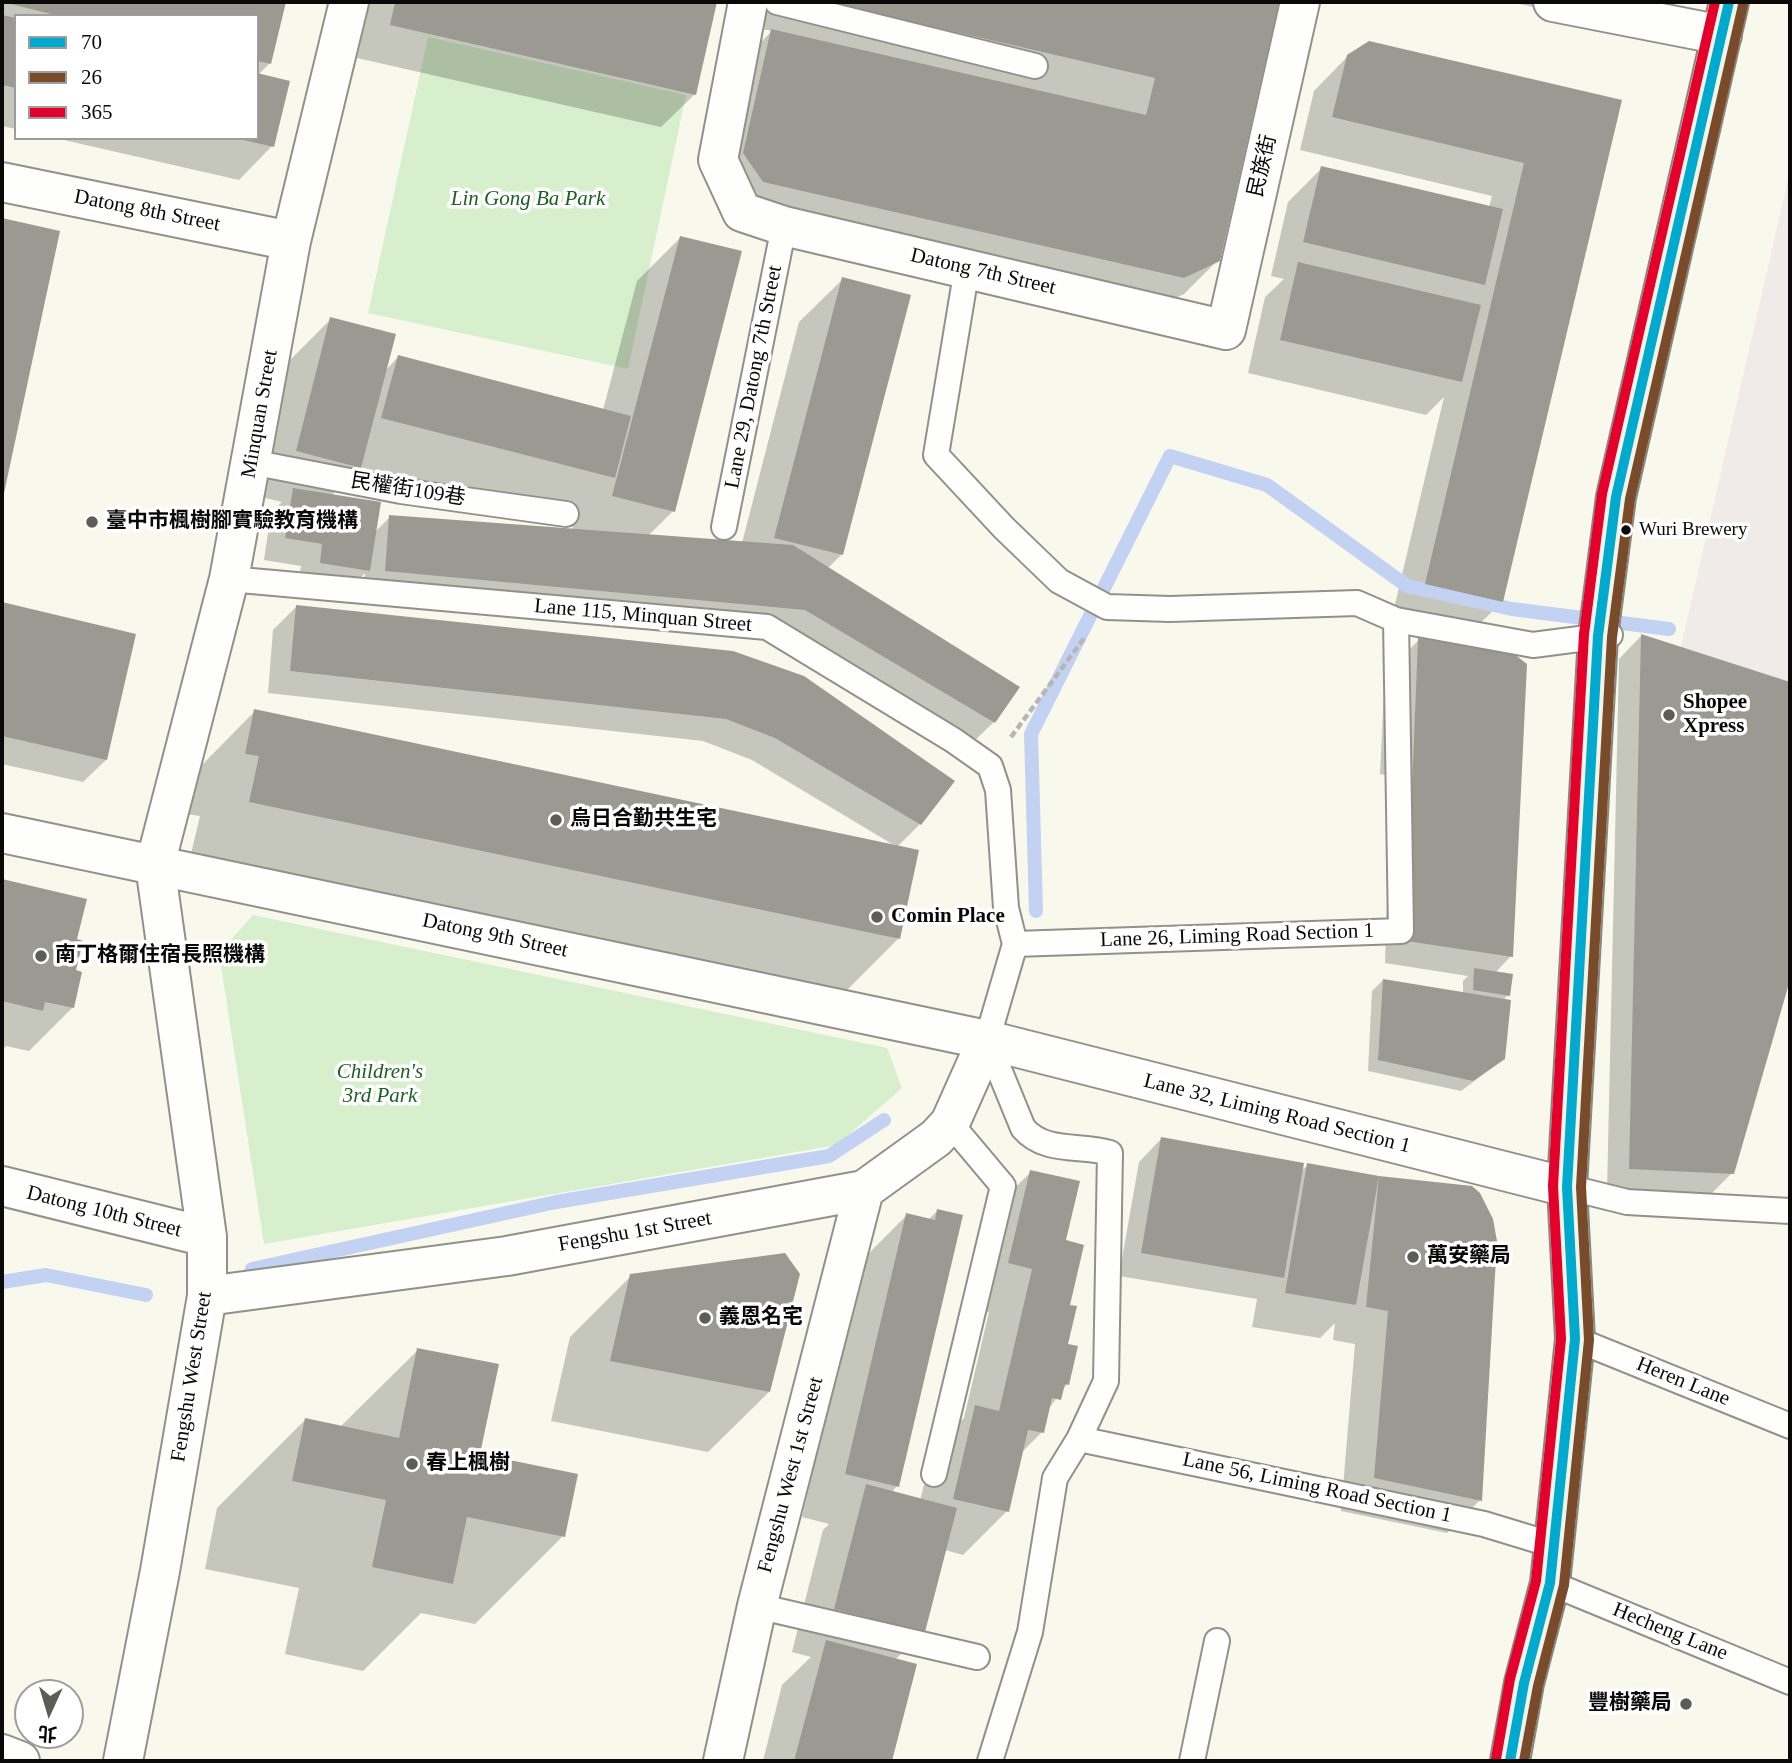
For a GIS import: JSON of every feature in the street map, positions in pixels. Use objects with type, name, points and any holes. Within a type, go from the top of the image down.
[{"type":"main road","points":[[1510,1761],[1524,1683],[1550,1583],[1575,1339],[1567,1187],[1604,636],[1616,498],[1726,18]]},
{"type":"street","name":"Minquan Street","points":[[155,865],[229,579],[291,241],[349,2]]},
{"type":"street","name":"Datong 7th Street","points":[[748,2],[718,160],[741,212],[784,226],[1226,330]]},
{"type":"street","name":"民族街","points":[[1226,330],[1300,2]]},
{"type":"street","points":[[1552,2],[1726,18]]},
{"type":"street","name":"Datong 8th Street","points":[[2,182],[291,241]]},
{"type":"street","name":"Datong 9th Street","points":[[2,833],[987,1040]]},
{"type":"street","name":"Fengshu West Street","points":[[123,1761],[160,1571],[207,1296],[207,1237],[155,865]]},
{"type":"street","name":"Lane 32, Liming Road Section 1","points":[[987,1040],[1567,1187]]},
{"type":"street","name":"Fengshu 1st Street","points":[[207,1296],[506,1256],[864,1190],[936,1139],[950,1123],[987,1040]]},
{"type":"street","name":"Datong 10th Street","points":[[2,1186],[207,1237]]},
{"type":"street","name":"Fengshu West 1st Street","points":[[723,1761],[757,1606],[864,1190]]},
{"type":"street","points":[[2,1754],[20,1761]]},
{"type":"lane","points":[[777,2],[1035,66]]},
{"type":"lane","name":"Lane 29, Datong 7th Street","points":[[724,527],[784,226]]},
{"type":"lane","points":[[967,268],[936,454],[1004,528],[1059,581],[1107,607],[1170,609],[1357,603],[1396,620],[1533,645],[1604,636]]},
{"type":"lane","name":"民權街109巷","points":[[251,462],[401,491],[566,514]]},
{"type":"lane","name":"Lane 115, Minquan Street","points":[[229,579],[768,627],[953,740],[990,766]]},
{"type":"lane","name":"Lane 26, Liming Road Section 1","points":[[1015,944],[1401,931],[1396,620]]},
{"type":"lane","points":[[990,766],[998,790],[1006,908],[1015,944],[987,1040],[1023,1128],[1031,1138],[1048,1146],[1095,1148],[1110,1153],[1106,1381],[1079,1439],[1055,1478],[1030,1632],[990,1761]]},
{"type":"lane","points":[[934,1474],[1003,1186],[950,1123]]},
{"type":"lane","points":[[1567,1187],[1627,1202],[1790,1211]]},
{"type":"lane","name":"Heren Lane","points":[[1575,1339],[1790,1426]]},
{"type":"lane","name":"Lane 56, Liming Road Section 1","points":[[1079,1439],[1484,1524],[1553,1545]]},
{"type":"lane","name":"Hecheng Lane","points":[[1550,1583],[1790,1682]]},
{"type":"lane","points":[[757,1606],[977,1657]]},
{"type":"lane","points":[[1192,1761],[1217,1641]]},
{"type":"path","points":[[990,766],[1107,607]]},
{"type":"shaded area","points":[[1790,171],[1790,694],[1680,651]]},
{"type":"green space","name":"Lin Gong Ba Park","points":[[428,37],[686,95],[628,369],[368,313]]},
{"type":"green space","name":"Children's 3rd Park","points":[[253,915],[887,1048],[902,1088],[837,1145],[264,1244],[219,953]]},
{"type":"building","points":[[3,2],[286,2],[271,64],[259,61],[259,14],[51,14]]},
{"type":"building","points":[[395,2],[717,2],[696,95],[390,25]]},
{"type":"building","points":[[826,2],[1279,2],[1220,261],[1184,278],[763,182],[743,153],[771,29],[1146,115],[1155,78]]},
{"type":"building","points":[[2,15],[14,18],[14,88],[2,85]]},
{"type":"building","points":[[1369,41],[1622,100],[1503,602],[1425,584],[1524,163],[1332,117],[1347,55]]},
{"type":"building","points":[[259,73],[290,81],[274,147],[243,140],[259,140]]},
{"type":"building","points":[[1321,166],[1503,209],[1485,285],[1303,242]]},
{"type":"building","points":[[2,218],[60,231],[3,498],[2,498]]},
{"type":"building","points":[[680,236],[742,251],[675,512],[612,496]]},
{"type":"building","points":[[1298,262],[1481,305],[1462,382],[1280,340]]},
{"type":"building","points":[[842,277],[911,295],[843,555],[774,538]]},
{"type":"building","points":[[330,317],[396,334],[361,468],[296,451]]},
{"type":"building","points":[[398,355],[631,416],[615,478],[381,418]]},
{"type":"building","points":[[293,488],[381,502],[370,571],[320,563],[322,544],[285,538]]},
{"type":"building","points":[[389,515],[793,545],[1020,687],[995,723],[805,610],[385,571]]},
{"type":"building","points":[[2,602],[136,634],[107,760],[2,736]]},
{"type":"building","points":[[296,605],[733,651],[804,676],[955,781],[921,825],[775,738],[726,719],[290,671]]},
{"type":"building","points":[[1641,634],[1790,682],[1790,980],[1734,1174],[1629,1169]]},
{"type":"building","points":[[1418,638],[1509,650],[1527,664],[1513,957],[1406,941]]},
{"type":"building","name":"烏日合勤共生宅","points":[[254,709],[919,850],[900,939],[249,802],[259,756],[245,754]]},
{"type":"building","name":"南丁格爾住宿長照機構","points":[[2,879],[87,899],[77,939],[83,941],[76,970],[82,972],[74,1008],[45,1002],[43,1011],[2,1001]]},
{"type":"building","points":[[1474,968],[1513,974],[1510,996],[1473,990]]},
{"type":"building","points":[[1383,979],[1511,1000],[1505,1059],[1473,1081],[1378,1060]]},
{"type":"building","points":[[1161,1137],[1304,1163],[1284,1278],[1141,1253]]},
{"type":"building","points":[[1307,1163],[1379,1176],[1356,1305],[1285,1293]]},
{"type":"building","points":[[1030,1170],[1080,1181],[1066,1240],[1084,1245],[1070,1305],[1077,1306],[1068,1344],[1078,1346],[1069,1385],[1065,1384],[1061,1400],[1052,1398],[1044,1433],[1028,1430],[1009,1512],[953,1499],[975,1405],[999,1411],[1032,1269],[1008,1263]]},
{"type":"building","points":[[1379,1176],[1472,1186],[1480,1193],[1493,1219],[1497,1241],[1482,1501],[1374,1478],[1388,1311],[1366,1307]]},
{"type":"building","points":[[937,1209],[963,1215],[899,1487],[845,1474],[906,1213],[935,1220]]},
{"type":"building","name":"義恩名宅","points":[[785,1253],[800,1274],[770,1392],[610,1361],[630,1274]]},
{"type":"building","name":"春上楓樹","points":[[417,1348],[499,1364],[480,1454],[578,1474],[565,1537],[467,1517],[453,1584],[372,1567],[386,1500],[292,1481],[305,1418],[399,1438]]},
{"type":"building","points":[[866,1484],[957,1508],[925,1632],[834,1609]]},
{"type":"building","points":[[826,1640],[917,1664],[892,1761],[794,1761]]},
{"type":"waterway","points":[[1036,911],[1031,734],[1170,456],[1267,485],[1407,586],[1512,609],[1669,629]]},
{"type":"waterway","points":[[252,1269],[556,1202],[829,1156],[884,1120]]},
{"type":"waterway","points":[[2,1282],[46,1275],[146,1295]]},
{"type":"transit line","name":"365","points":[[1496,1759],[1510,1679],[1536,1581],[1561,1339],[1553,1186],[1584,634],[1602,494],[1715,2]]},
{"type":"transit line","name":"70","points":[[1510,1761],[1524,1683],[1550,1583],[1575,1339],[1567,1187],[1598,636],[1616,497],[1729,2]]},
{"type":"transit line","name":"26","points":[[1524,1761],[1538,1686],[1564,1585],[1589,1340],[1581,1187],[1612,637],[1630,499],[1743,5]]},
{"type":"place","name":"臺中市楓樹腳實驗教育機構","points":[[92,522]]},
{"type":"place","name":"Wuri Brewery","points":[[1626,530]]},
{"type":"place","name":"Shopee Xpress","points":[[1669,715]]},
{"type":"place","name":"烏日合勤共生宅","points":[[556,820]]},
{"type":"place","name":"Comin Place","points":[[877,917]]},
{"type":"place","name":"南丁格爾住宿長照機構","points":[[41,956]]},
{"type":"place","name":"萬安藥局","points":[[1413,1257]]},
{"type":"place","name":"義恩名宅","points":[[705,1318]]},
{"type":"place","name":"春上楓樹","points":[[412,1464]]},
{"type":"place","name":"豐樹藥局","points":[[1686,1704]]}]
